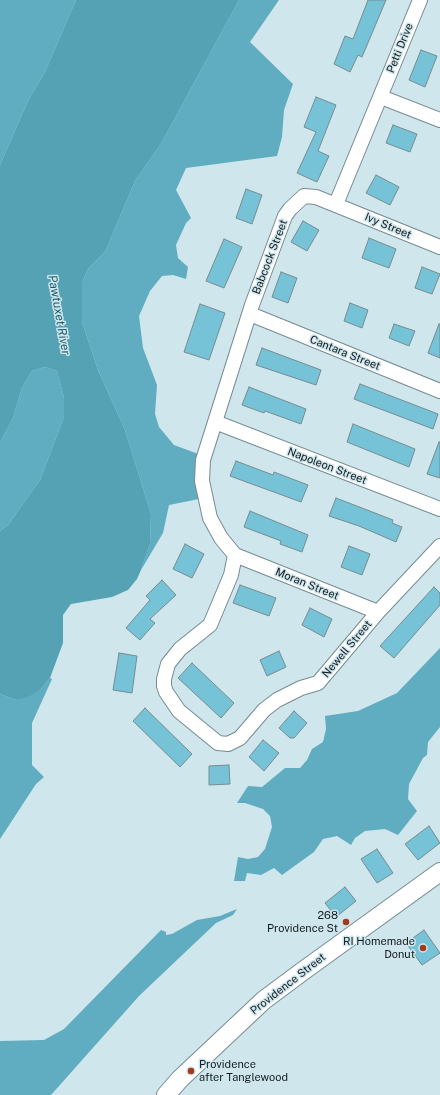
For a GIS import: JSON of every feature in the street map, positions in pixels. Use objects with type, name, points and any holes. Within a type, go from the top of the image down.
[{"type":"main road","name":"Providence Street","points":[[171,1093],[264,1000],[303,970],[440,872]]},
{"type":"street","name":"Petti Drive","points":[[381,97],[420,0]]},
{"type":"street","points":[[336,204],[381,97],[440,120]]},
{"type":"street","name":"Babcock Street","points":[[215,422],[279,230],[290,209],[304,196],[336,204]]},
{"type":"street","name":"Ivy Street","points":[[336,204],[440,248]]},
{"type":"street","name":"Cantara Street","points":[[250,314],[440,391]]},
{"type":"street","points":[[215,422],[205,450],[202,481],[212,523],[235,555]]},
{"type":"street","name":"Napoleon Street","points":[[215,422],[440,509]]},
{"type":"street","name":"Newell Street","points":[[235,555],[230,575],[210,625],[173,657],[168,664],[164,679],[166,692],[179,711],[218,744],[228,744],[240,738],[264,710],[277,700],[301,688],[318,683],[378,612],[440,546]]},
{"type":"street","name":"Moran Street","points":[[235,555],[378,612]]},
{"type":"shaded area","points":[[0,0],[76,0],[45,72],[28,101],[0,165]]},
{"type":"shaded area","points":[[239,0],[279,0],[250,42],[293,84],[284,110],[282,137],[277,156],[186,168],[176,190],[191,218],[186,223],[176,245],[178,258],[188,267],[186,279],[173,275],[162,276],[150,291],[139,316],[143,348],[157,385],[155,414],[159,427],[174,445],[201,455],[204,498],[169,505],[163,533],[141,570],[150,544],[151,514],[125,430],[98,370],[82,322],[82,283],[88,269],[105,252],[135,181],[162,142]]},
{"type":"shaded area","points":[[45,367],[57,371],[64,398],[64,417],[40,480],[8,525],[0,531],[0,443],[13,418],[22,388],[32,371]]},
{"type":"shaded area","points":[[440,648],[440,727],[428,742],[427,755],[423,758],[409,784],[408,799],[417,811],[398,835],[385,829],[365,831],[355,838],[351,845],[337,836],[323,839],[314,852],[282,875],[274,868],[261,875],[247,873],[245,881],[234,881],[238,857],[248,859],[258,857],[265,849],[272,827],[270,816],[263,809],[245,803],[237,803],[248,786],[262,787],[285,768],[300,768],[307,760],[312,749],[323,742],[326,729],[325,716],[358,711],[397,693]]},
{"type":"shaded area","points":[[50,678],[52,679],[32,723],[32,765],[44,777],[36,784],[0,839],[0,694],[16,700],[41,689]]},
{"type":"shaded area","points":[[237,909],[233,915],[216,923],[139,996],[51,1095],[0,1095],[0,1041],[44,1040],[64,1029],[161,930],[166,932],[166,935],[172,934],[197,920],[220,916]]},
{"type":"water","name":"Pawtuxet River","points":[[76,0],[239,0],[162,142],[135,181],[105,252],[88,269],[82,283],[82,322],[98,370],[125,430],[151,514],[150,544],[137,579],[128,590],[112,597],[71,604],[63,615],[63,643],[50,678],[41,689],[28,697],[16,700],[0,694],[0,531],[8,525],[40,480],[64,417],[64,398],[57,371],[45,367],[32,371],[22,388],[13,418],[0,443],[0,165],[28,101],[45,72]]},
{"type":"building","points":[[368,0],[386,0],[362,57],[358,55],[350,72],[334,64],[345,36],[353,39]]},
{"type":"building","points":[[421,50],[437,56],[425,87],[409,80]]},
{"type":"building","points":[[316,97],[336,105],[318,151],[329,156],[317,182],[297,173],[316,132],[304,127]]},
{"type":"building","points":[[393,125],[417,134],[410,152],[386,143]]},
{"type":"building","points":[[376,175],[399,187],[390,205],[366,193]]},
{"type":"building","points":[[246,189],[262,195],[252,224],[236,218]]},
{"type":"building","points":[[303,221],[319,230],[307,251],[291,242]]},
{"type":"building","points":[[369,238],[396,249],[389,268],[362,258]]},
{"type":"building","points":[[224,239],[242,247],[224,288],[206,281]]},
{"type":"building","points":[[422,267],[440,274],[432,294],[415,288]]},
{"type":"building","points":[[281,272],[297,278],[288,303],[272,297]]},
{"type":"building","points":[[350,303],[368,310],[362,328],[344,321]]},
{"type":"building","points":[[200,304],[225,313],[209,360],[184,352]]},
{"type":"building","points":[[394,324],[415,331],[409,346],[389,338]]},
{"type":"building","points":[[440,324],[440,358],[428,353]]},
{"type":"building","points":[[262,348],[321,370],[316,385],[256,365]]},
{"type":"building","points":[[360,384],[438,414],[433,429],[354,399]]},
{"type":"building","points":[[249,387],[306,409],[301,424],[265,411],[264,413],[242,405]]},
{"type":"building","points":[[353,424],[415,449],[409,467],[347,442]]},
{"type":"building","points":[[440,442],[440,478],[427,474]]},
{"type":"building","points":[[236,461],[273,475],[274,472],[308,485],[301,502],[230,476]]},
{"type":"building","points":[[336,498],[393,520],[392,523],[402,527],[396,542],[359,526],[329,516]]},
{"type":"building","points":[[250,511],[308,535],[302,552],[280,544],[281,541],[244,527]]},
{"type":"building","points":[[185,544],[204,554],[192,578],[173,569]]},
{"type":"building","points":[[349,546],[370,554],[362,575],[341,567]]},
{"type":"building","points":[[162,580],[176,595],[150,619],[155,623],[140,640],[126,628],[150,600],[146,596]]},
{"type":"building","points":[[240,585],[276,598],[269,616],[233,603]]},
{"type":"building","points":[[434,587],[440,593],[440,605],[394,658],[380,646]]},
{"type":"building","points":[[310,608],[332,619],[324,637],[302,625]]},
{"type":"building","points":[[279,651],[286,667],[267,676],[260,660]]},
{"type":"building","points":[[119,653],[137,656],[132,693],[113,690]]},
{"type":"building","points":[[192,663],[234,703],[221,718],[178,678]]},
{"type":"building","points":[[145,708],[192,754],[180,767],[133,721]]},
{"type":"building","points":[[294,711],[307,723],[294,738],[290,738],[279,728]]},
{"type":"building","points":[[263,740],[279,753],[264,771],[249,757]]},
{"type":"building","points":[[229,765],[230,784],[209,785],[209,766]]},
{"type":"building","points":[[429,826],[440,843],[418,860],[405,844]]},
{"type":"building","points":[[377,849],[393,873],[377,883],[361,859]]},
{"type":"building","points":[[345,887],[356,901],[336,917],[325,903]]},
{"type":"building","name":"RI Homemade Donut","points":[[424,930],[440,953],[422,965],[406,943]]},
{"type":"place","name":"268 Providence St","points":[[346,922]]},
{"type":"place","name":"RI Homemade Donut","points":[[423,948]]},
{"type":"place","name":"Providence after Tanglewood","points":[[191,1071]]}]
